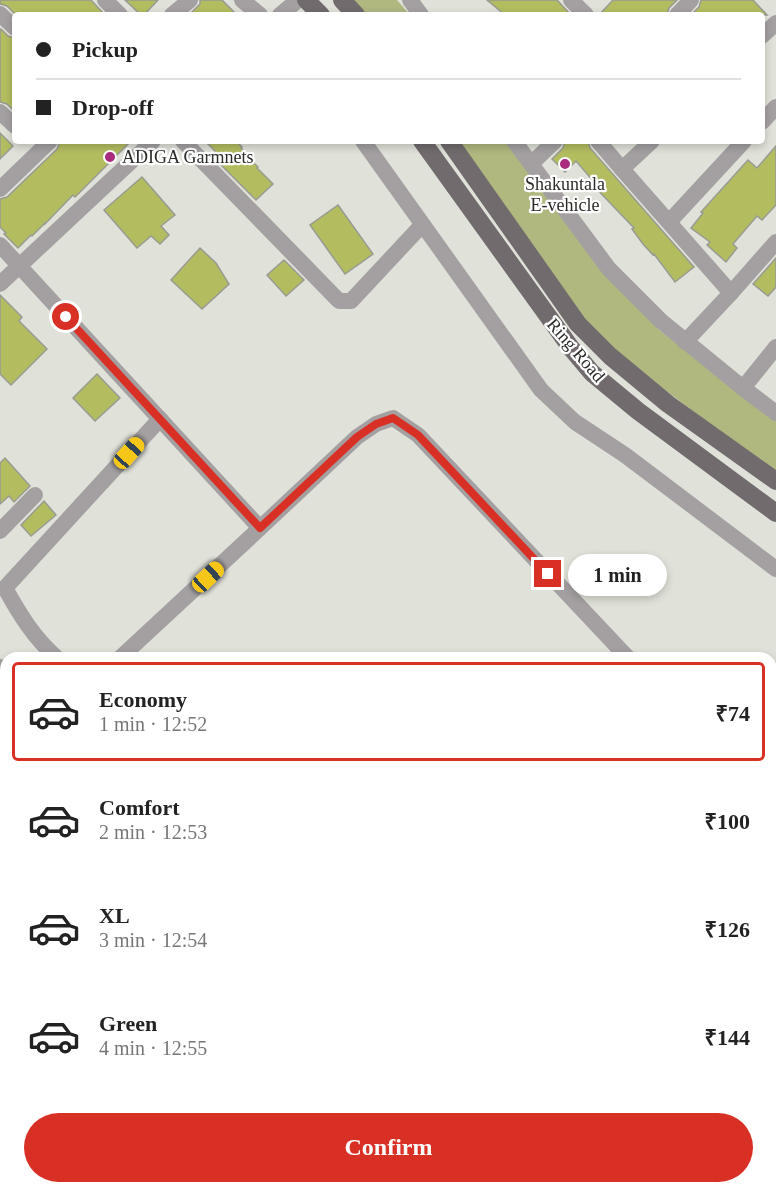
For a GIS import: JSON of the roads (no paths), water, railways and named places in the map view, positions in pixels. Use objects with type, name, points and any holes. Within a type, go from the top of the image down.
[{"type":"main road","points":[[306,0],[318,12]]},
{"type":"main road","points":[[342,0],[353,12]]},
{"type":"main road","name":"Ring Road","points":[[424,144],[570,348],[592,373],[638,411],[776,513]]},
{"type":"main road","name":"Ring Road","points":[[451,144],[578,324],[610,357],[668,404],[776,482]]},
{"type":"street","points":[[105,0],[117,12]]},
{"type":"street","points":[[176,12],[190,0]]},
{"type":"street","points":[[242,0],[256,12]]},
{"type":"street","points":[[284,12],[298,0]]},
{"type":"street","points":[[571,0],[583,12]]},
{"type":"street","points":[[0,14],[12,25]]},
{"type":"street","points":[[765,33],[776,23]]},
{"type":"street","points":[[765,119],[776,107]]},
{"type":"street","points":[[0,112],[12,123]]},
{"type":"street","points":[[0,189],[40,144]]},
{"type":"street","points":[[0,284],[150,144]]},
{"type":"street","points":[[186,144],[339,301],[351,301],[422,225]]},
{"type":"street","points":[[365,144],[541,390],[575,422],[624,455],[776,569]]},
{"type":"street","points":[[516,144],[609,268],[685,342],[776,413]]},
{"type":"street","points":[[531,164],[552,144]]},
{"type":"street","points":[[601,144],[731,293]]},
{"type":"street","points":[[622,169],[649,144]]},
{"type":"street","points":[[669,222],[741,144]]},
{"type":"street","points":[[685,342],[776,242]]},
{"type":"street","points":[[0,245],[260,528]]},
{"type":"street","points":[[743,388],[776,347]]},
{"type":"street","points":[[126,652],[357,437],[376,424],[393,418],[418,435],[622,652]]},
{"type":"street","points":[[50,652],[40,644],[5,588],[160,419]]},
{"type":"street","points":[[0,531],[35,495]]},
{"type":"place","name":"ADIGA Garmnets","points":[[110,157]]},
{"type":"place","name":"Shakuntala E-vehicle","points":[[565,164]]}]
